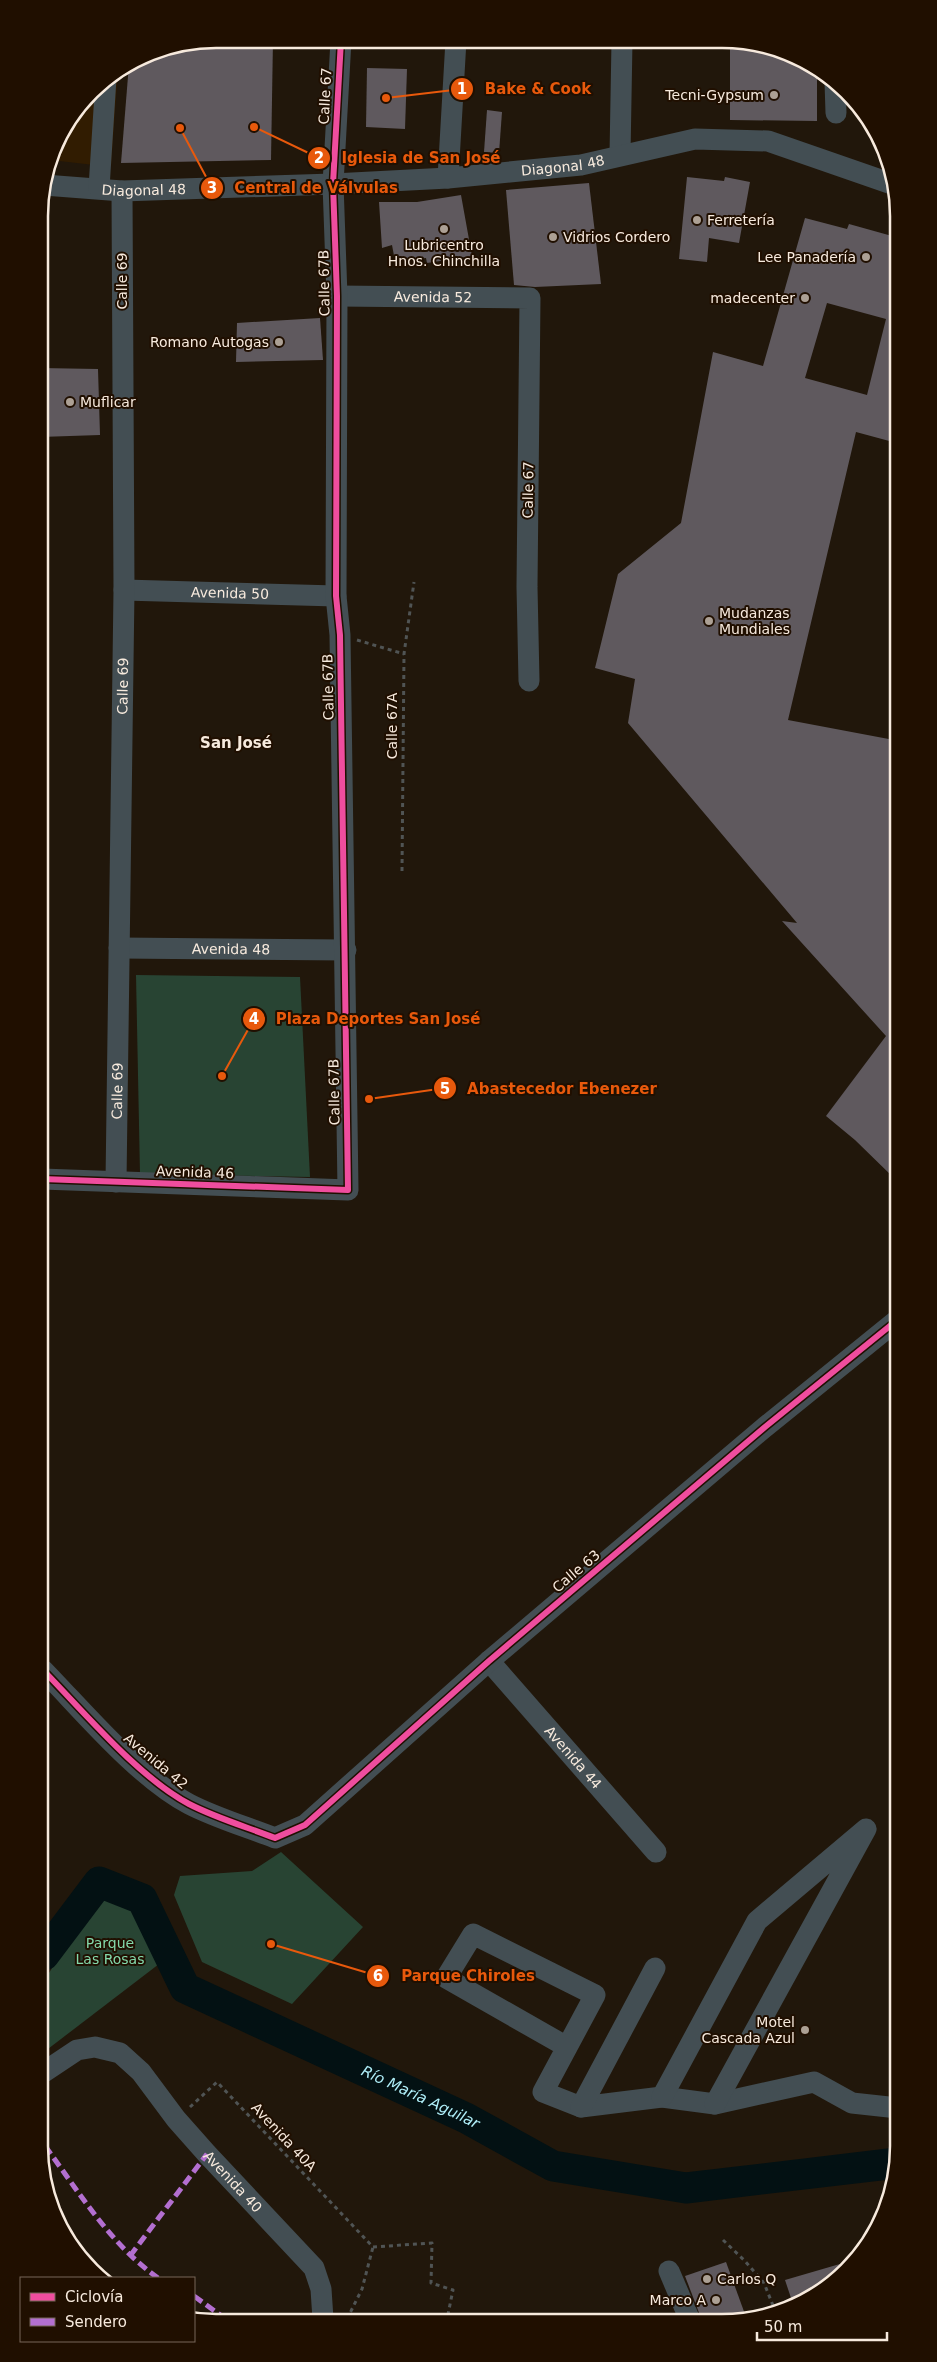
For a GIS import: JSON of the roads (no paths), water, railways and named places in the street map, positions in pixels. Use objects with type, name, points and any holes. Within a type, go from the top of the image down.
[{"type":"street","name":"Calle 67","points":[[333,184],[341,48]]},
{"type":"street","points":[[448,178],[456,48]]},
{"type":"street","points":[[620,155],[622,48]]},
{"type":"street","points":[[99,188],[105,89]]},
{"type":"street","points":[[835,93],[836,113]]},
{"type":"street","name":"Diagonal 48","points":[[51,185],[122,191],[448,178],[573,166],[695,139],[768,141],[886,182]]},
{"type":"street","name":"Calle 67B","points":[[333,184],[337,296],[336,596],[340,635],[348,1190]]},
{"type":"street","name":"Calle 69","points":[[116,1182],[124,590],[122,191]]},
{"type":"street","name":"Avenida 52","points":[[337,296],[530,298]]},
{"type":"street","name":"Calle 67","points":[[529,681],[527,577],[530,298]]},
{"type":"street","name":"Avenida 50","points":[[124,590],[336,596]]},
{"type":"street","name":"Avenida 48","points":[[119,948],[346,950]]},
{"type":"street","name":"Avenida 46","points":[[48,1179],[348,1190]]},
{"type":"street","name":"Calle 63","points":[[274,1838],[305,1826],[489,1661],[765,1428],[889,1326]]},
{"type":"street","name":"Avenida 44","points":[[489,1661],[656,1852]]},
{"type":"street","name":"Avenida 42","points":[[48,1675],[122,1750],[173,1793],[190,1804],[274,1838]]},
{"type":"street","points":[[662,2097],[757,1922],[866,1829],[715,2104]]},
{"type":"street","points":[[567,2047],[446,1978],[473,1934],[595,1995],[543,2092],[581,2107],[662,2097],[715,2104],[814,2082],[852,2103],[889,2107]]},
{"type":"street","points":[[581,2107],[655,1968]]},
{"type":"street","name":"Avenida 40","points":[[48,2069],[77,2050],[95,2047],[120,2053],[141,2072],[176,2120],[206,2154],[314,2268],[321,2289],[323,2314]]},
{"type":"street","points":[[668,2271],[687,2314]]},
{"type":"waterway","name":"Río María Aguilar","points":[[48,1950],[99,1882],[142,1899],[185,1988],[466,2118],[553,2166],[686,2188],[888,2164]]},
{"type":"place","name":"Tecni-Gypsum","points":[[774,95]]},
{"type":"place","name":"Bake & Cook","points":[[386,98]]},
{"type":"place","name":"Iglesia de San José","points":[[254,127]]},
{"type":"place","name":"Central de Válvulas","points":[[180,128]]},
{"type":"place","name":"Ferretería","points":[[697,220]]},
{"type":"place","name":"Lubricentro Hnos. Chinchilla","points":[[444,229]]},
{"type":"place","name":"Vidrios Cordero","points":[[553,237]]},
{"type":"place","name":"Lee Panadería","points":[[866,257]]},
{"type":"place","name":"madecenter","points":[[805,298]]},
{"type":"place","name":"Romano Autogas","points":[[279,342]]},
{"type":"place","name":"Muflicar","points":[[70,402]]},
{"type":"place","name":"Mudanzas Mundiales","points":[[709,621]]},
{"type":"place","name":"Plaza Deportes San José","points":[[222,1076]]},
{"type":"place","name":"Abastecedor Ebenezer","points":[[369,1099]]},
{"type":"place","name":"Parque Chiroles","points":[[271,1944]]},
{"type":"place","name":"Motel Cascada Azul","points":[[805,2030]]},
{"type":"place","name":"Carlos Q","points":[[707,2279]]},
{"type":"place","name":"Marco A","points":[[716,2300]]},
{"type":"district","name":"San José","points":[[236,743]]},
{"type":"park label","name":"Parque Las Rosas","points":[[110,1952]]}]
